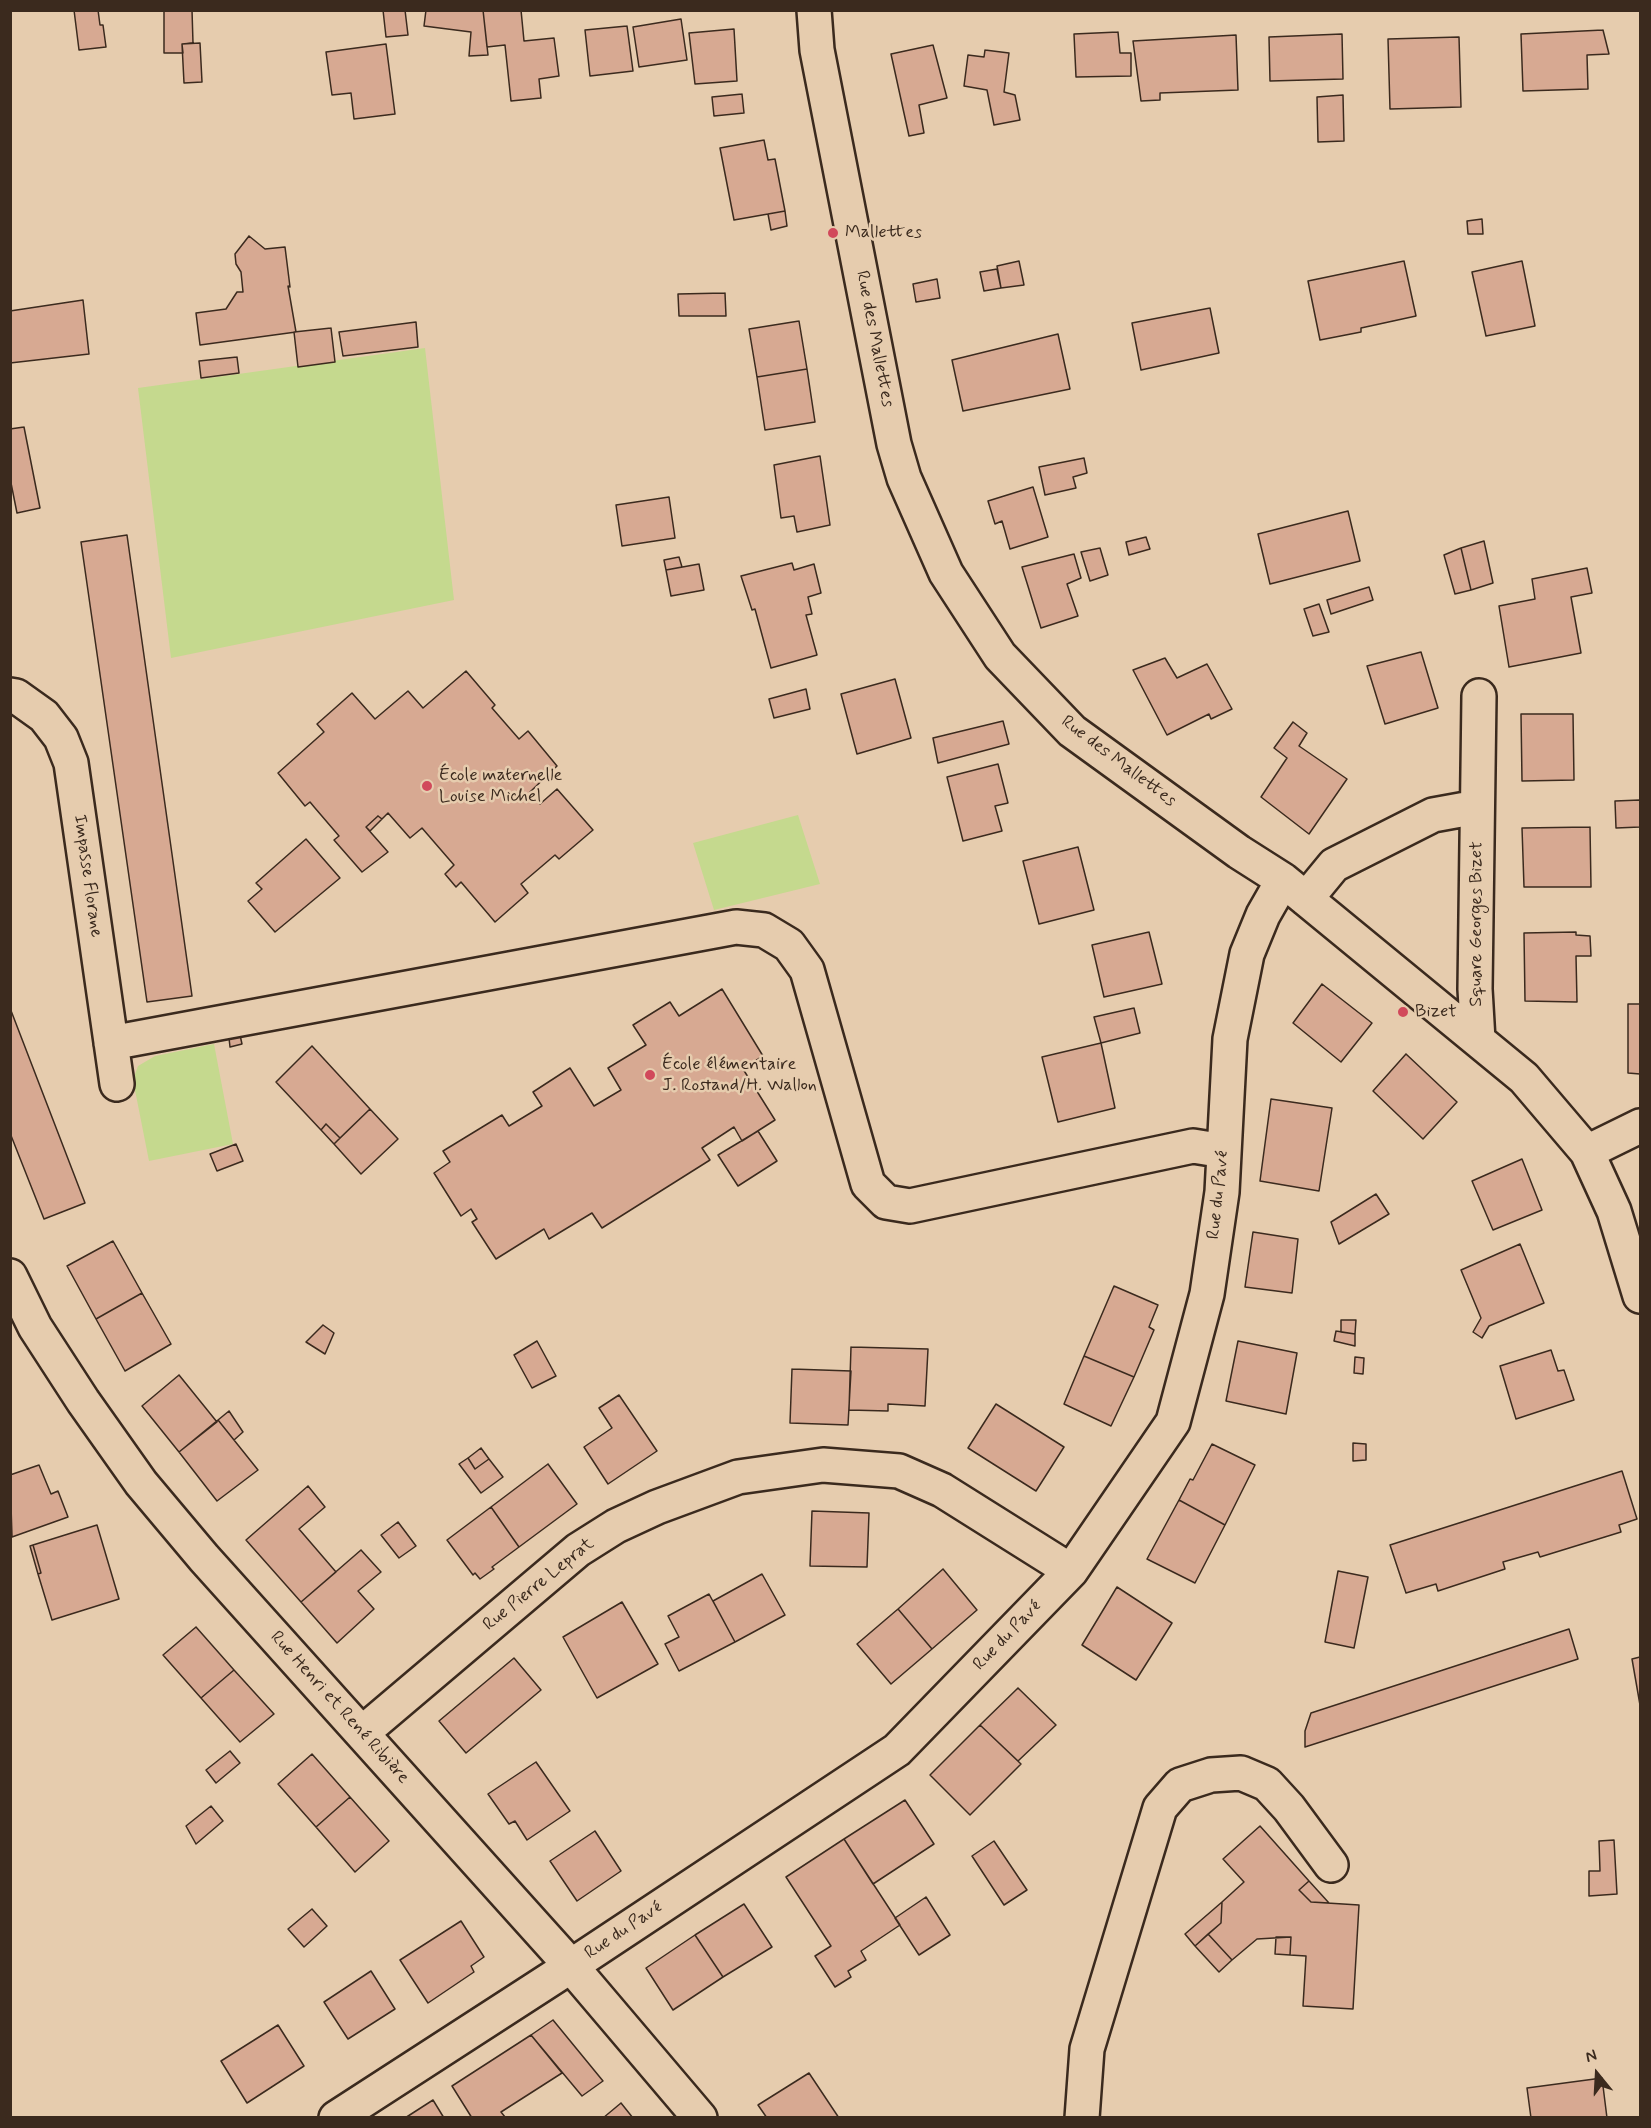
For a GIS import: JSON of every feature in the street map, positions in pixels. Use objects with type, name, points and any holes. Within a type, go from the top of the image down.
[{"type":"street","name":"Rue des Mallettes","points":[[814,10],[817,50],[894,444],[904,478],[946,573],[1000,656],[1072,731],[1294,889],[1524,1078],[1587,1152],[1614,1211],[1641,1296]]},
{"type":"street","name":"Impasse Florane","points":[[10,694],[44,716],[61,738],[71,763],[117,1084]]},
{"type":"street","name":"Square Georges Bizet","points":[[1478,1040],[1475,989],[1479,696]]},
{"type":"street","points":[[1294,889],[1334,865],[1433,815],[1477,807]]},
{"type":"street","name":"Rue du Pavé","points":[[336,2118],[571,1966],[897,1750],[1071,1571],[1173,1422],[1207,1294],[1222,1192],[1230,1039],[1247,954],[1263,915],[1294,889]]},
{"type":"street","points":[[111,1043],[736,927],[764,930],[789,945],[807,970],[868,1184],[886,1202],[910,1206],[1193,1146],[1224,1151]]},
{"type":"street","points":[[1587,1152],[1641,1126]]},
{"type":"street","name":"Rue Henri et René Ribière","points":[[10,1276],[35,1327],[83,1401],[141,1483],[204,1558],[571,1966],[700,2118]]},
{"type":"street","name":"Rue Pierre Leprat","points":[[362,1733],[578,1550],[616,1526],[657,1507],[738,1477],[823,1464],[899,1471],[942,1490],[1071,1571]]},
{"type":"street","points":[[1082,2118],[1087,2049],[1160,1808],[1180,1785],[1211,1775],[1241,1773],[1267,1785],[1289,1808],[1331,1866]]},
{"type":"green space","points":[[425,348],[454,600],[171,658],[138,388]]},
{"type":"green space","points":[[798,815],[820,884],[714,910],[693,843]]},
{"type":"green space","points":[[214,1044],[233,1144],[149,1161],[133,1080],[138,1066],[155,1056]]},
{"type":"building","points":[[74,10],[98,10],[106,47],[79,50]]},
{"type":"building","points":[[164,10],[192,10],[193,43],[182,44],[183,53],[164,53]]},
{"type":"building","points":[[383,10],[405,10],[408,35],[386,37]]},
{"type":"building","points":[[426,10],[483,10],[488,55],[469,56],[471,32],[424,26]]},
{"type":"building","points":[[483,10],[521,10],[524,41],[554,38],[559,76],[539,79],[541,98],[511,101],[505,45],[487,47]]},
{"type":"building","points":[[681,19],[687,60],[639,67],[633,27]]},
{"type":"building","points":[[627,26],[633,71],[590,76],[585,30]]},
{"type":"building","points":[[734,29],[737,81],[695,84],[689,33]]},
{"type":"building","points":[[1603,30],[1609,54],[1587,55],[1588,89],[1523,91],[1521,34]]},
{"type":"building","points":[[1118,32],[1120,53],[1131,53],[1131,76],[1076,77],[1074,34]]},
{"type":"building","points":[[1342,34],[1343,79],[1270,81],[1269,37]]},
{"type":"building","points":[[1236,35],[1238,90],[1160,93],[1160,100],[1141,101],[1133,41]]},
{"type":"building","points":[[1459,37],[1461,107],[1390,109],[1388,39]]},
{"type":"building","points":[[200,43],[202,82],[184,83],[182,44]]},
{"type":"building","points":[[386,44],[395,114],[354,119],[351,93],[332,95],[326,52]]},
{"type":"building","points":[[933,45],[947,98],[919,105],[924,133],[909,136],[891,54]]},
{"type":"building","points":[[985,50],[1009,53],[1004,92],[1015,95],[1020,120],[994,125],[987,90],[964,86],[968,55],[984,57]]},
{"type":"building","points":[[742,94],[744,113],[714,116],[712,97]]},
{"type":"building","points":[[1343,95],[1344,141],[1318,142],[1317,97]]},
{"type":"building","points":[[764,140],[768,160],[775,159],[785,211],[734,220],[720,148]]},
{"type":"building","points":[[785,211],[787,226],[771,230],[768,214]]},
{"type":"building","points":[[1482,219],[1483,234],[1468,234],[1467,221]]},
{"type":"building","points":[[249,236],[265,249],[285,247],[290,287],[288,286],[296,332],[200,345],[196,313],[226,309],[237,292],[243,292],[241,272],[236,264],[235,254]]},
{"type":"building","points":[[1019,261],[1024,285],[1001,288],[997,266]]},
{"type":"building","points":[[1404,261],[1416,316],[1361,328],[1361,332],[1320,340],[1308,281]]},
{"type":"building","points":[[1522,261],[1535,326],[1486,336],[1472,272]]},
{"type":"building","points":[[997,269],[1001,288],[984,291],[980,272]]},
{"type":"building","points":[[937,279],[940,298],[916,302],[913,284]]},
{"type":"building","points":[[725,293],[726,316],[679,316],[678,294]]},
{"type":"building","points":[[83,300],[89,354],[10,363],[10,311]]},
{"type":"building","points":[[1210,308],[1219,353],[1141,370],[1132,323]]},
{"type":"building","points":[[799,321],[807,369],[757,377],[749,329]]},
{"type":"building","points":[[416,322],[418,347],[343,356],[339,332]]},
{"type":"building","points":[[331,328],[335,362],[298,367],[294,332]]},
{"type":"building","points":[[1058,334],[1070,389],[963,411],[952,360]]},
{"type":"building","points":[[237,357],[239,373],[201,378],[199,361]]},
{"type":"building","points":[[807,369],[815,422],[765,430],[757,377]]},
{"type":"building","points":[[24,427],[40,508],[17,513],[10,478],[10,429]]},
{"type":"building","points":[[820,456],[830,525],[797,532],[794,516],[781,518],[774,465]]},
{"type":"building","points":[[1084,458],[1087,473],[1073,477],[1076,488],[1045,495],[1039,467]]},
{"type":"building","points":[[1033,487],[1048,537],[1010,549],[1002,521],[995,524],[988,501]]},
{"type":"building","points":[[669,497],[675,538],[622,546],[616,505]]},
{"type":"building","points":[[1348,511],[1360,561],[1270,584],[1258,534]]},
{"type":"building","points":[[127,535],[192,996],[147,1002],[81,542]]},
{"type":"building","points":[[1146,537],[1150,549],[1129,555],[1126,542]]},
{"type":"building","points":[[1484,541],[1493,583],[1471,590],[1461,548]]},
{"type":"building","points":[[1100,548],[1108,575],[1090,581],[1081,552]]},
{"type":"building","points":[[1461,548],[1471,590],[1455,594],[1444,555]]},
{"type":"building","points":[[1074,554],[1081,578],[1067,584],[1078,616],[1041,628],[1022,567]]},
{"type":"building","points":[[679,557],[682,567],[666,570],[664,560]]},
{"type":"building","points":[[792,563],[794,570],[814,564],[821,593],[808,597],[812,614],[806,615],[817,655],[771,668],[755,609],[752,610],[741,576]]},
{"type":"building","points":[[699,564],[704,590],[671,596],[666,570]]},
{"type":"building","points":[[1587,568],[1592,593],[1571,597],[1581,653],[1509,667],[1499,606],[1535,599],[1532,579]]},
{"type":"building","points":[[1369,587],[1373,600],[1331,614],[1327,600]]},
{"type":"building","points":[[1319,604],[1329,632],[1313,636],[1304,609]]},
{"type":"building","points":[[1421,652],[1438,708],[1385,724],[1367,666]]},
{"type":"building","points":[[1165,658],[1177,678],[1207,664],[1232,709],[1211,719],[1209,714],[1167,735],[1133,670]]},
{"type":"building","points":[[466,671],[495,705],[492,708],[519,739],[528,731],[557,766],[530,792],[540,804],[557,789],[593,830],[559,859],[555,855],[521,884],[528,893],[495,922],[461,882],[456,887],[445,874],[454,865],[422,828],[410,838],[388,813],[382,819],[378,816],[366,827],[388,852],[362,872],[334,840],[339,836],[310,802],[305,806],[278,773],[324,732],[317,724],[352,693],[375,719],[408,691],[423,708]]},
{"type":"building","points":[[895,679],[911,738],[857,754],[841,694]]},
{"type":"building","points":[[806,689],[810,709],[774,718],[769,699]]},
{"type":"building","points":[[1521,714],[1573,714],[1574,780],[1522,781]]},
{"type":"building","points":[[1003,721],[1009,744],[938,763],[933,738]]},
{"type":"building","points":[[1293,722],[1307,733],[1299,746],[1347,779],[1309,834],[1261,797],[1287,758],[1274,748]]},
{"type":"building","points":[[998,764],[1008,803],[995,806],[1002,831],[963,841],[947,777]]},
{"type":"building","points":[[1640,800],[1640,827],[1616,828],[1615,801]]},
{"type":"building","points":[[378,816],[382,819],[370,831],[366,827]]},
{"type":"building","points":[[1590,827],[1591,887],[1524,887],[1522,828]]},
{"type":"building","points":[[306,839],[340,878],[275,932],[248,901],[262,889],[256,883]]},
{"type":"building","points":[[1078,847],[1094,910],[1039,924],[1023,861]]},
{"type":"building","points":[[1149,932],[1162,984],[1104,997],[1092,945]]},
{"type":"building","points":[[1576,932],[1576,935],[1590,936],[1591,956],[1576,956],[1577,1002],[1525,1001],[1524,933]]},
{"type":"building","points":[[1322,984],[1372,1023],[1341,1062],[1293,1023]]},
{"type":"building","points":[[722,989],[763,1056],[743,1069],[775,1120],[742,1141],[734,1127],[702,1148],[710,1160],[602,1228],[592,1213],[549,1239],[544,1229],[496,1259],[472,1222],[477,1219],[471,1209],[461,1216],[434,1173],[450,1162],[443,1151],[502,1115],[509,1126],[542,1106],[533,1092],[570,1068],[594,1106],[621,1090],[608,1068],[646,1045],[633,1025],[670,1002],[679,1016]]},
{"type":"building","points":[[1628,1004],[1640,1004],[1640,1074],[1628,1073]]},
{"type":"building","points":[[10,1008],[85,1203],[44,1219],[10,1133]]},
{"type":"building","points":[[1134,1008],[1140,1033],[1101,1043],[1094,1017]]},
{"type":"building","points":[[240,1035],[242,1044],[230,1047],[229,1038]]},
{"type":"building","points":[[1101,1043],[1115,1108],[1058,1122],[1042,1057]]},
{"type":"building","points":[[312,1046],[370,1109],[340,1138],[326,1124],[321,1130],[276,1082]]},
{"type":"building","points":[[1406,1054],[1457,1102],[1423,1139],[1373,1091]]},
{"type":"building","points":[[1271,1099],[1332,1108],[1319,1191],[1260,1181]]},
{"type":"building","points":[[370,1109],[398,1139],[361,1174],[334,1144]]},
{"type":"building","points":[[326,1124],[340,1138],[334,1144],[321,1130]]},
{"type":"building","points":[[758,1131],[777,1161],[738,1186],[718,1155]]},
{"type":"building","points":[[236,1144],[243,1161],[217,1171],[210,1154]]},
{"type":"building","points":[[1522,1159],[1542,1210],[1493,1230],[1472,1181]]},
{"type":"building","points":[[1376,1194],[1389,1214],[1339,1244],[1331,1222]]},
{"type":"building","points":[[1253,1232],[1298,1239],[1292,1293],[1245,1287]]},
{"type":"building","points":[[113,1241],[142,1293],[96,1319],[67,1266]]},
{"type":"building","points":[[1520,1244],[1544,1303],[1489,1326],[1482,1338],[1473,1332],[1481,1318],[1461,1270]]},
{"type":"building","points":[[1114,1286],[1158,1305],[1149,1327],[1154,1330],[1134,1377],[1084,1356]]},
{"type":"building","points":[[142,1293],[171,1344],[125,1371],[96,1319]]},
{"type":"building","points":[[1341,1320],[1356,1320],[1355,1334],[1341,1332]]},
{"type":"building","points":[[323,1325],[334,1333],[325,1354],[306,1342]]},
{"type":"building","points":[[1336,1331],[1355,1334],[1355,1346],[1334,1341]]},
{"type":"building","points":[[537,1341],[556,1376],[532,1388],[514,1355]]},
{"type":"building","points":[[1238,1341],[1297,1353],[1286,1414],[1226,1401]]},
{"type":"building","points":[[851,1347],[928,1349],[925,1406],[888,1404],[888,1411],[849,1410]]},
{"type":"building","points":[[1551,1350],[1558,1371],[1564,1370],[1574,1400],[1516,1419],[1500,1366]]},
{"type":"building","points":[[1084,1356],[1134,1377],[1111,1426],[1064,1404]]},
{"type":"building","points":[[1355,1357],[1364,1358],[1363,1374],[1354,1373]]},
{"type":"building","points":[[792,1369],[851,1371],[848,1425],[790,1423]]},
{"type":"building","points":[[179,1375],[217,1422],[179,1452],[142,1406]]},
{"type":"building","points":[[619,1395],[657,1451],[608,1484],[584,1447],[612,1428],[599,1408]]},
{"type":"building","points":[[996,1404],[1064,1447],[1036,1491],[968,1448]]},
{"type":"building","points":[[229,1411],[243,1432],[234,1440],[218,1420]]},
{"type":"building","points":[[218,1420],[258,1470],[217,1501],[179,1452]]},
{"type":"building","points":[[1353,1443],[1366,1444],[1366,1460],[1353,1461]]},
{"type":"building","points":[[1212,1444],[1255,1465],[1225,1525],[1179,1500],[1190,1479],[1193,1480]]},
{"type":"building","points":[[481,1448],[489,1459],[475,1469],[468,1458]]},
{"type":"building","points":[[468,1458],[475,1469],[489,1459],[503,1477],[481,1493],[459,1464]]},
{"type":"building","points":[[548,1464],[577,1504],[519,1547],[491,1507]]},
{"type":"building","points":[[39,1465],[51,1494],[58,1491],[68,1517],[12,1537],[10,1475]]},
{"type":"building","points":[[1622,1471],[1637,1519],[1619,1525],[1621,1532],[1540,1557],[1538,1552],[1503,1562],[1505,1569],[1438,1591],[1436,1584],[1406,1593],[1390,1545]]},
{"type":"building","points":[[308,1486],[325,1507],[299,1529],[336,1572],[301,1602],[246,1540]]},
{"type":"building","points":[[1179,1500],[1225,1525],[1195,1583],[1147,1559]]},
{"type":"building","points":[[491,1507],[519,1547],[480,1579],[475,1573],[473,1575],[447,1540]]},
{"type":"building","points":[[812,1511],[869,1513],[867,1567],[810,1566]]},
{"type":"building","points":[[398,1522],[416,1546],[399,1558],[381,1535]]},
{"type":"building","points":[[97,1525],[119,1599],[52,1620],[38,1574],[41,1573],[33,1545]]},
{"type":"building","points":[[33,1545],[41,1573],[38,1574],[30,1546]]},
{"type":"building","points":[[361,1550],[381,1572],[358,1591],[374,1609],[337,1643],[301,1602]]},
{"type":"building","points":[[943,1569],[977,1610],[932,1649],[898,1609]]},
{"type":"building","points":[[1338,1571],[1368,1577],[1354,1648],[1325,1642]]},
{"type":"building","points":[[762,1574],[785,1615],[735,1642],[713,1601]]},
{"type":"building","points":[[1117,1587],[1172,1623],[1136,1680],[1082,1645]]},
{"type":"building","points":[[709,1594],[735,1642],[679,1671],[665,1644],[679,1637],[668,1616]]},
{"type":"building","points":[[622,1602],[658,1664],[597,1698],[563,1637]]},
{"type":"building","points":[[898,1609],[932,1649],[891,1684],[857,1644]]},
{"type":"building","points":[[196,1627],[234,1670],[201,1698],[163,1655]]},
{"type":"building","points":[[1569,1629],[1578,1659],[1305,1747],[1305,1731],[1311,1713]]},
{"type":"building","points":[[1640,1657],[1640,1705],[1632,1659]]},
{"type":"building","points":[[514,1658],[541,1690],[466,1753],[439,1721]]},
{"type":"building","points":[[234,1670],[274,1714],[240,1742],[201,1698]]},
{"type":"building","points":[[1018,1688],[1056,1725],[1018,1761],[980,1725]]},
{"type":"building","points":[[980,1725],[1021,1764],[970,1815],[930,1775]]},
{"type":"building","points":[[230,1751],[240,1763],[216,1783],[206,1770]]},
{"type":"building","points":[[312,1754],[350,1797],[316,1827],[278,1784]]},
{"type":"building","points":[[536,1762],[570,1811],[527,1840],[515,1821],[509,1824],[488,1794]]},
{"type":"building","points":[[350,1797],[389,1841],[355,1872],[316,1827]]},
{"type":"building","points":[[905,1800],[934,1844],[873,1884],[844,1839]]},
{"type":"building","points":[[211,1806],[223,1821],[196,1844],[186,1826]]},
{"type":"building","points":[[1260,1826],[1309,1881],[1299,1890],[1311,1902],[1359,1905],[1353,2009],[1303,2006],[1306,1956],[1290,1955],[1291,1937],[1257,1939],[1232,1960],[1208,1934],[1221,1923],[1222,1902],[1244,1882],[1223,1859]]},
{"type":"building","points":[[595,1831],[621,1871],[577,1901],[550,1861]]},
{"type":"building","points":[[844,1839],[900,1925],[861,1951],[866,1960],[848,1971],[851,1977],[835,1987],[815,1956],[831,1946],[786,1877]]},
{"type":"building","points":[[1614,1840],[1617,1894],[1589,1896],[1589,1871],[1600,1871],[1599,1841]]},
{"type":"building","points":[[994,1841],[1027,1890],[1004,1905],[972,1856]]},
{"type":"building","points":[[1309,1881],[1329,1903],[1311,1902],[1299,1890]]},
{"type":"building","points":[[926,1897],[950,1935],[919,1955],[895,1918]]},
{"type":"building","points":[[1222,1902],[1221,1923],[1195,1946],[1185,1934]]},
{"type":"building","points":[[744,1904],[772,1947],[723,1977],[695,1935]]},
{"type":"building","points":[[312,1909],[327,1926],[304,1947],[288,1929]]},
{"type":"building","points":[[461,1921],[484,1957],[471,1966],[474,1972],[428,2003],[400,1960]]},
{"type":"building","points":[[1208,1934],[1232,1960],[1219,1972],[1195,1946]]},
{"type":"building","points":[[695,1935],[723,1977],[673,2010],[646,1968]]},
{"type":"building","points":[[1276,1937],[1291,1937],[1290,1955],[1275,1954]]},
{"type":"building","points":[[371,1971],[395,2009],[348,2039],[324,2002]]},
{"type":"building","points":[[553,2020],[603,2081],[582,2096],[531,2035]]},
{"type":"building","points":[[278,2025],[304,2066],[247,2103],[221,2061]]},
{"type":"building","points":[[531,2035],[562,2073],[501,2112],[505,2117],[503,2118],[472,2118],[452,2086]]},
{"type":"building","points":[[809,2073],[839,2118],[767,2118],[758,2105]]},
{"type":"building","points":[[1602,2078],[1607,2118],[1531,2118],[1527,2088]]},
{"type":"building","points":[[433,2100],[444,2118],[405,2118]]},
{"type":"building","points":[[621,2103],[633,2118],[603,2118]]},
{"type":"place","name":"Mallettes","points":[[833,233]]},
{"type":"place","name":"École maternelle Louise Michel","points":[[427,786]]},
{"type":"place","name":"Bizet","points":[[1403,1012]]},
{"type":"place","name":"École élémentaire J. Rostand/H. Wallon","points":[[650,1075]]}]
